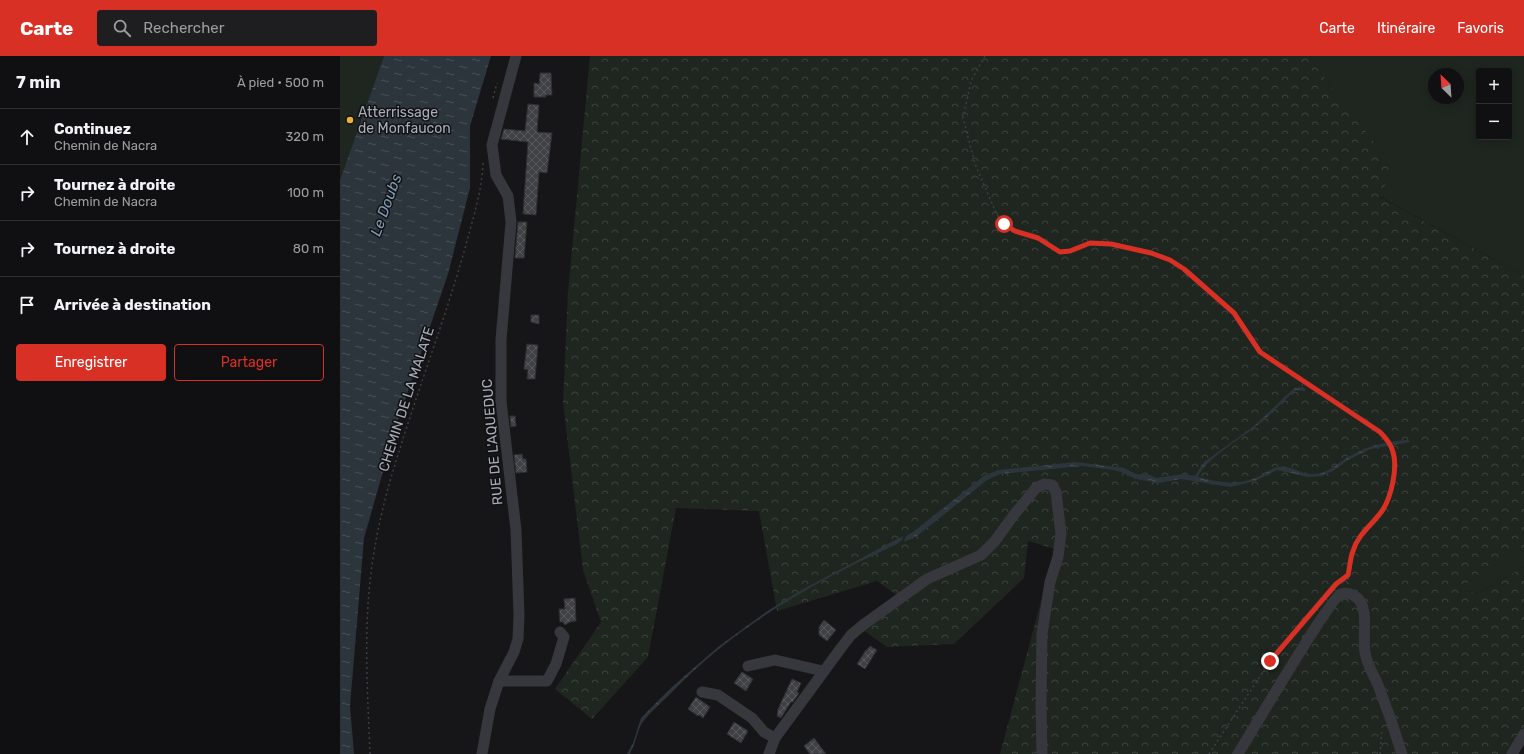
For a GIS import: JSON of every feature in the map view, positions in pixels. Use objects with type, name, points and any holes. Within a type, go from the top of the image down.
[{"type":"street","name":"RUE DE L'AQUEDUC","points":[[482,754],[490,709],[499,681],[514,652],[518,639],[520,615],[516,530],[501,401],[501,340],[511,222],[508,196],[496,175],[492,145],[516,56]]},
{"type":"street","points":[[770,754],[774,738],[851,635],[863,624],[927,579],[981,555],[995,541],[1029,495],[1036,488],[1044,484],[1052,485],[1056,492],[1061,534],[1058,557],[1050,582],[1042,634],[1042,754]]},
{"type":"street","points":[[1238,754],[1334,600],[1341,594],[1348,593],[1356,596],[1364,609],[1365,652],[1402,754]]},
{"type":"street","points":[[499,681],[547,681],[556,664],[564,637],[560,632]]},
{"type":"street","points":[[748,666],[775,660],[823,671]]},
{"type":"street","points":[[702,692],[718,695],[752,718],[764,732],[774,738]]},
{"type":"street","points":[[1512,754],[1524,734]]},
{"type":"path","points":[[985,56],[971,81],[963,118],[974,164],[997,215],[1004,224],[1015,231],[1038,238],[1060,252],[1070,251],[1090,243],[1111,244],[1151,253],[1170,260],[1184,269],[1234,313],[1260,352],[1380,432],[1388,440],[1393,452],[1394,462],[1392,488],[1388,501],[1381,513],[1365,529],[1353,550],[1348,575],[1331,590]]},
{"type":"path","points":[[493,100],[499,78]]},
{"type":"path","name":"CHEMIN DE LA MALATE","points":[[370,754],[366,645],[373,566],[383,506],[459,269],[480,193],[483,162]]},
{"type":"path","points":[[1209,754],[1270,661],[1316,607]]},
{"type":"green space","name":"Atterrissage de Monfaucon","points":[[340,56],[384,56],[340,180]]},
{"type":"green space","points":[[590,56],[1309,56],[1393,166],[1380,197],[1524,276],[1524,547],[1456,590],[1478,593],[1524,567],[1524,731],[1508,754],[1000,754],[1055,549],[1028,541],[1024,578],[954,644],[887,647],[863,630],[898,596],[877,581],[777,611],[759,511],[676,508],[648,657],[592,719],[555,689],[601,622],[583,570],[563,402],[568,292]]},
{"type":"green space","points":[[1309,56],[1524,56],[1524,276],[1379,196],[1332,88]]},
{"type":"green space","points":[[1524,547],[1524,567],[1478,593],[1455,590]]},
{"type":"water","name":"Le Doubs","points":[[384,56],[491,56],[470,126],[470,188],[448,274],[396,426],[364,538],[350,706],[354,754],[340,754],[340,180]]},
{"type":"water","points":[[1303,387],[1305,391],[1296,390],[1292,393],[1260,423],[1208,463],[1198,477],[1220,482],[1234,483],[1255,478],[1279,467],[1315,474],[1325,472],[1352,455],[1373,446],[1408,440],[1410,442],[1370,449],[1348,460],[1333,471],[1321,476],[1308,477],[1277,470],[1255,481],[1230,487],[1181,479],[1159,483],[1136,479],[1113,470],[1082,466],[1000,474],[987,480],[917,536],[904,542],[906,536],[985,475],[999,470],[1075,462],[1124,468],[1136,474],[1150,475],[1156,478],[1184,474],[1195,476],[1203,463],[1254,426],[1295,388]]},
{"type":"water","points":[[903,536],[902,540],[897,544],[806,590],[749,626],[722,646],[696,668],[649,715],[640,726],[630,754],[627,754],[633,743],[641,718],[672,687],[718,647],[766,612],[800,591]]},
{"type":"building","points":[[540,73],[551,73],[552,95],[546,95],[546,97],[534,97],[534,83],[539,84]]},
{"type":"building","points":[[528,104],[539,105],[537,132],[552,133],[547,173],[539,172],[536,215],[523,214],[528,142],[501,139],[504,129],[525,131]]},
{"type":"building","points":[[518,222],[527,222],[524,258],[515,258]]},
{"type":"building","points":[[531,315],[539,315],[539,324],[531,322]]},
{"type":"building","points":[[527,344],[538,345],[535,379],[527,379],[528,370],[524,369]]},
{"type":"building","points":[[510,416],[515,416],[516,426],[511,427]]},
{"type":"building","points":[[522,454],[523,459],[526,459],[527,472],[516,473],[514,455]]},
{"type":"building","points":[[575,598],[576,621],[565,625],[563,622],[560,622],[559,609],[565,609],[564,599]]},
{"type":"building","points":[[824,620],[836,630],[827,641],[819,635],[819,627]]},
{"type":"building","points":[[870,646],[877,650],[865,669],[857,664]]},
{"type":"building","points":[[742,672],[753,679],[746,691],[734,683]]},
{"type":"building","points":[[792,679],[801,683],[797,692],[799,693],[793,702],[791,702],[781,718],[777,716],[778,709]]},
{"type":"building","points":[[696,697],[710,707],[703,718],[688,709]]},
{"type":"building","points":[[734,722],[748,731],[741,743],[727,734]]},
{"type":"building","points":[[814,738],[826,754],[810,754],[804,746]]},
{"type":"place","name":"Atterrissage de Monfaucon","points":[[350,120]]},
{"type":"route","points":[[1004,224],[1015,231],[1038,238],[1060,252],[1070,251],[1090,243],[1111,244],[1151,253],[1170,260],[1184,269],[1234,313],[1260,352],[1380,432],[1388,440],[1393,452],[1394,462],[1392,488],[1388,501],[1381,513],[1365,529],[1353,550],[1348,575],[1336,584],[1270,661]]}]
